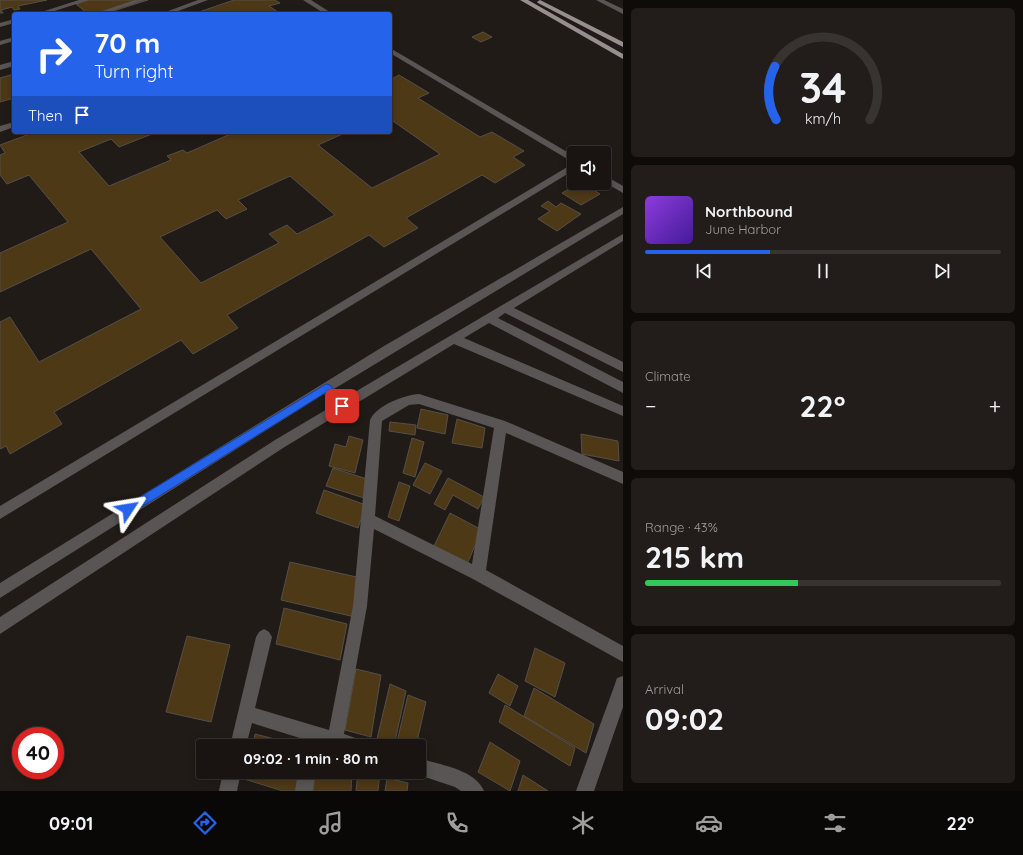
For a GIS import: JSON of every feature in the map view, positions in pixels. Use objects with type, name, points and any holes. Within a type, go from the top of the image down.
[{"type":"main road","points":[[523,0],[623,58]]},
{"type":"main road","points":[[538,0],[623,45]]},
{"type":"street","points":[[44,12],[71,2],[86,0]]},
{"type":"street","points":[[103,12],[142,0]]},
{"type":"street","points":[[169,12],[205,0]]},
{"type":"street","points":[[306,0],[327,12]]},
{"type":"street","points":[[599,0],[623,12]]},
{"type":"street","points":[[0,25],[12,22]]},
{"type":"street","points":[[0,43],[12,40]]},
{"type":"street","points":[[392,51],[567,156]]},
{"type":"street","points":[[0,68],[12,64]]},
{"type":"street","points":[[0,129],[12,125]]},
{"type":"street","points":[[0,514],[567,170]]},
{"type":"street","points":[[611,182],[623,190]]},
{"type":"street","points":[[0,591],[154,493],[492,287],[623,210]]},
{"type":"street","points":[[0,626],[279,444],[623,237]]},
{"type":"street","points":[[505,308],[623,367]]},
{"type":"street","points":[[489,318],[623,388]]},
{"type":"street","points":[[454,339],[623,411]]},
{"type":"street","points":[[326,388],[342,406]]},
{"type":"street","points":[[335,739],[360,606],[376,420],[379,416],[407,400],[419,399],[501,425],[623,478]]},
{"type":"street","points":[[478,574],[501,425]]},
{"type":"street","points":[[368,519],[478,574],[623,654]]},
{"type":"street","points":[[240,739],[264,637]]},
{"type":"street","points":[[585,791],[623,684]]},
{"type":"street","points":[[246,713],[309,739]]},
{"type":"street","points":[[426,769],[460,780],[475,791]]},
{"type":"street","points":[[228,791],[231,779]]},
{"type":"street","points":[[304,791],[306,779]]},
{"type":"building","points":[[0,0],[47,0],[18,6],[20,9],[14,10],[12,7],[1,10],[3,13],[0,13]]},
{"type":"building","points":[[88,0],[148,0],[110,12],[86,12],[76,4]]},
{"type":"building","points":[[234,0],[275,0],[280,3],[269,6],[278,12],[199,12]]},
{"type":"building","points":[[483,32],[492,37],[481,42],[472,37]]},
{"type":"building","points":[[12,75],[12,99],[0,102],[0,78]]},
{"type":"building","points":[[399,75],[429,93],[418,98],[480,137],[492,132],[524,151],[513,157],[525,165],[495,183],[482,175],[406,218],[418,228],[384,247],[369,235],[227,315],[238,328],[193,354],[181,340],[54,412],[62,424],[10,454],[6,446],[0,449],[0,322],[10,317],[39,362],[141,309],[91,249],[0,292],[0,253],[68,222],[29,175],[7,184],[0,175],[0,155],[5,153],[0,145],[30,134],[152,134],[119,147],[111,139],[79,152],[109,186],[171,160],[167,156],[183,150],[187,153],[230,134],[343,134],[318,145],[372,188],[440,154],[392,120],[392,79]],"holes":[[[290,176],[335,215],[297,234],[287,225],[269,234],[279,243],[201,283],[160,237],[217,210],[226,219],[247,209],[238,200]]]},
{"type":"building","points":[[567,190],[594,190],[600,194],[581,205],[562,193]]},
{"type":"building","points":[[548,201],[556,207],[561,203],[581,214],[557,231],[538,219],[550,211],[541,206]]},
{"type":"building","points":[[421,409],[448,415],[445,434],[417,428]]},
{"type":"building","points":[[457,419],[485,428],[482,448],[452,443]]},
{"type":"building","points":[[390,422],[416,425],[415,435],[389,431]]},
{"type":"building","points":[[581,434],[618,441],[619,461],[582,454]]},
{"type":"building","points":[[349,436],[363,440],[355,473],[329,466],[335,444],[346,447]]},
{"type":"building","points":[[412,438],[424,442],[415,477],[403,473]]},
{"type":"building","points":[[425,463],[442,471],[430,494],[413,485]]},
{"type":"building","points":[[333,468],[370,480],[364,498],[326,486]]},
{"type":"building","points":[[448,478],[484,497],[478,509],[453,495],[445,510],[434,504]]},
{"type":"building","points":[[399,482],[410,486],[399,521],[388,517]]},
{"type":"building","points":[[324,490],[366,505],[358,528],[316,513]]},
{"type":"building","points":[[450,513],[482,530],[467,564],[434,546]]},
{"type":"building","points":[[290,562],[361,578],[355,617],[281,600]]},
{"type":"building","points":[[284,608],[347,624],[340,660],[276,644]]},
{"type":"building","points":[[187,636],[230,645],[211,722],[166,712]]},
{"type":"building","points":[[535,648],[565,663],[555,697],[525,681]]},
{"type":"building","points":[[356,669],[381,675],[371,737],[345,730]]},
{"type":"building","points":[[498,674],[518,686],[510,706],[489,693]]},
{"type":"building","points":[[390,684],[406,691],[396,739],[377,739]]},
{"type":"building","points":[[534,688],[594,724],[586,753],[524,716]]},
{"type":"building","points":[[408,695],[426,702],[418,739],[398,739]]},
{"type":"building","points":[[505,705],[575,748],[570,766],[499,722]]},
{"type":"building","points":[[255,734],[275,739],[254,739]]},
{"type":"building","points":[[490,742],[520,761],[510,791],[478,772]]},
{"type":"building","points":[[523,775],[548,791],[518,791]]},
{"type":"building","points":[[244,779],[301,779],[299,791],[283,791]]},
{"type":"building","points":[[312,779],[352,779],[351,791],[311,791]]},
{"type":"building","points":[[357,779],[379,779],[378,791],[356,791]]},
{"type":"building","points":[[387,779],[408,783],[407,791],[385,791]]},
{"type":"route","points":[[128,509],[326,388],[342,406]]}]
